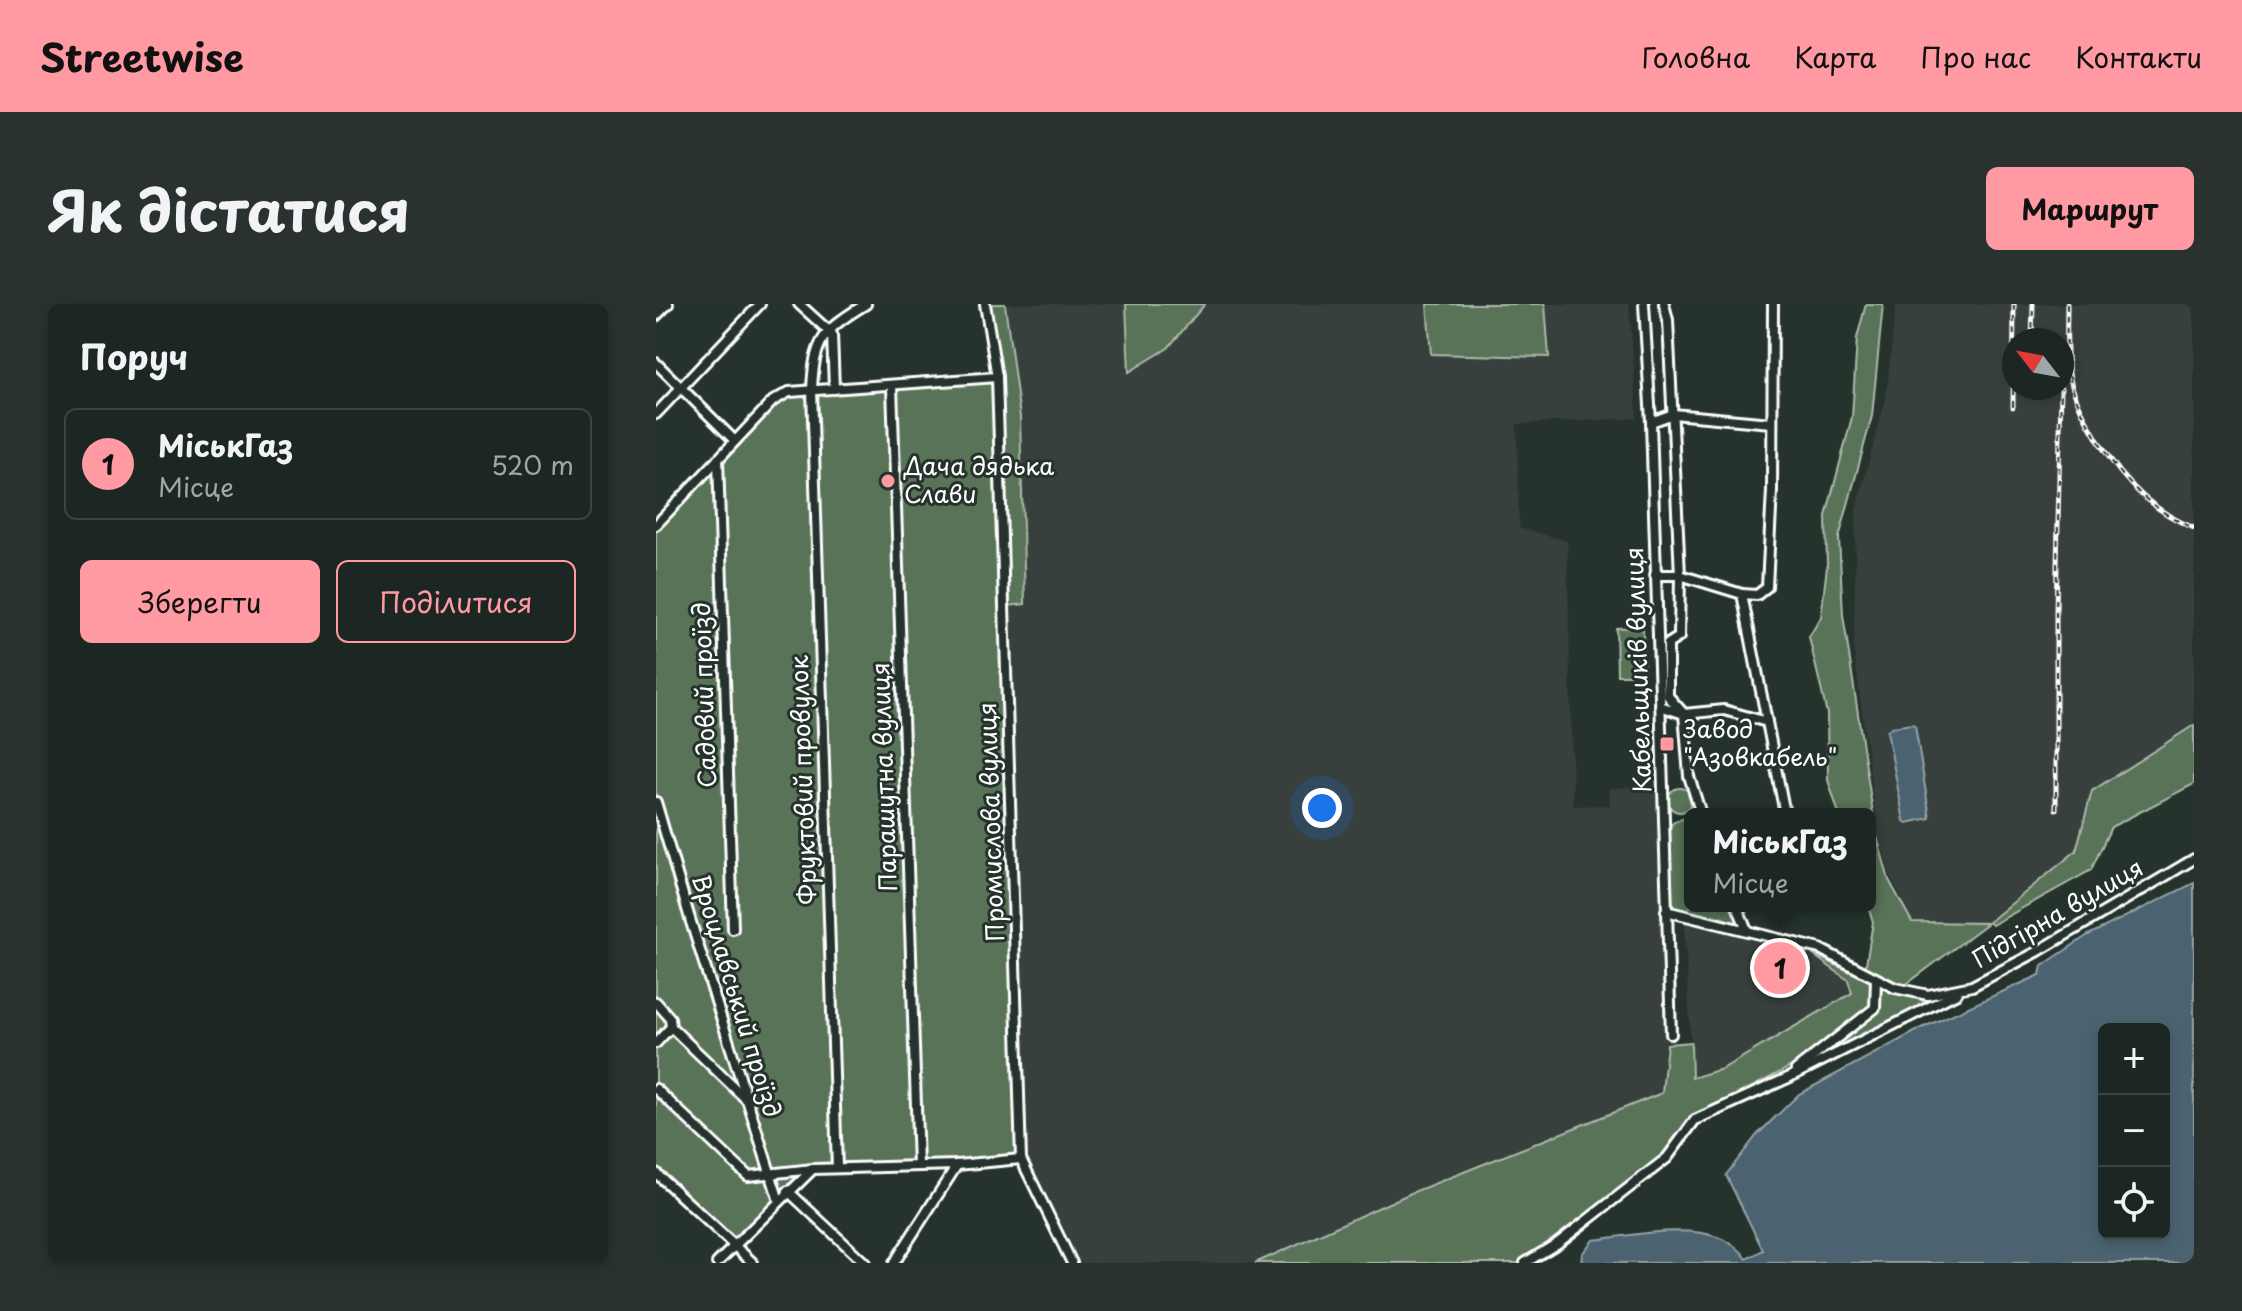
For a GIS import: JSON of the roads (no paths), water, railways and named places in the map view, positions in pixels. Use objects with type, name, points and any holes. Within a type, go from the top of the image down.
[{"type":"street","points":[[656,316],[668,304]]},
{"type":"street","points":[[656,414],[760,304]]},
{"type":"street","points":[[799,304],[832,334],[834,389]]},
{"type":"street","points":[[829,331],[866,304]]},
{"type":"street","name":"Промислова вулиця","points":[[985,304],[997,377],[1021,1159]]},
{"type":"street","name":"Кабельщиків вулиця","points":[[1644,304],[1651,422],[1671,1034]]},
{"type":"street","name":"Кабельщиків вулиця","points":[[1664,304],[1668,320],[1680,575],[1679,637],[1668,644],[1668,696],[1684,714],[1689,776],[1699,808]]},
{"type":"street","points":[[1655,575],[1680,575],[1742,594],[1757,595],[1767,587],[1772,490],[1773,304]]},
{"type":"street","name":"Фруктовий провулок","points":[[829,331],[816,348],[812,390],[837,1168]]},
{"type":"street","points":[[656,363],[735,441]]},
{"type":"street","points":[[656,525],[773,401],[789,392],[997,377]]},
{"type":"street","name":"Парашутна вулиця","points":[[892,386],[918,1166]]},
{"type":"street","points":[[1651,422],[1673,414],[1771,423]]},
{"type":"street","name":"Садовий проїзд","points":[[718,459],[733,929]]},
{"type":"street","points":[[1742,594],[1784,808]]},
{"type":"street","points":[[1660,706],[1684,714],[1724,710],[1767,722]]},
{"type":"street","name":"Вроцлавський проїзд","points":[[656,802],[779,1201]]},
{"type":"street","name":"Підгірна вулиця","points":[[1666,911],[1820,949],[1876,980],[1895,988],[1928,995],[1972,986],[2037,952],[2194,859]]},
{"type":"street","points":[[1740,912],[1747,930]]},
{"type":"street","points":[[1790,1077],[1875,1008],[1876,980]]},
{"type":"street","points":[[1525,1263],[1558,1243],[1667,1158],[1695,1120],[1790,1077],[1972,986]]},
{"type":"street","points":[[656,1002],[670,1018],[671,1027],[748,1101]]},
{"type":"street","points":[[656,1043],[671,1027]]},
{"type":"street","points":[[656,1089],[748,1176],[813,1169],[957,1165],[1021,1159],[1072,1263]]},
{"type":"street","points":[[894,1263],[957,1165]]},
{"type":"street","points":[[717,1263],[813,1169]]},
{"type":"street","points":[[656,1173],[753,1263]]},
{"type":"street","points":[[788,1191],[865,1263]]},
{"type":"water","points":[[1915,725],[1930,818],[1907,823],[1904,821],[1887,731],[1892,727]]},
{"type":"water","points":[[2194,883],[2194,1263],[1581,1263],[1582,1254],[1593,1240],[1654,1232],[1697,1232],[1717,1237],[1734,1245],[1747,1259],[1763,1250],[1726,1175],[1757,1135],[1799,1094],[1924,1027],[2040,975],[2042,966],[2088,935]]},
{"type":"railway","points":[[2013,407],[2014,304]]},
{"type":"railway","points":[[2032,328],[2033,304]]},
{"type":"railway","points":[[2067,304],[2070,378],[2088,423],[2119,471],[2145,498],[2176,520],[2194,528]]},
{"type":"railway","points":[[2056,809],[2061,400]]},
{"type":"place","name":"Дача дядька Слави","points":[[888,481]]},
{"type":"place","name":"Завод \"Азовкабель\"","points":[[1667,744]]},
{"type":"place","name":"МіськГаз","points":[[1780,968]]}]
